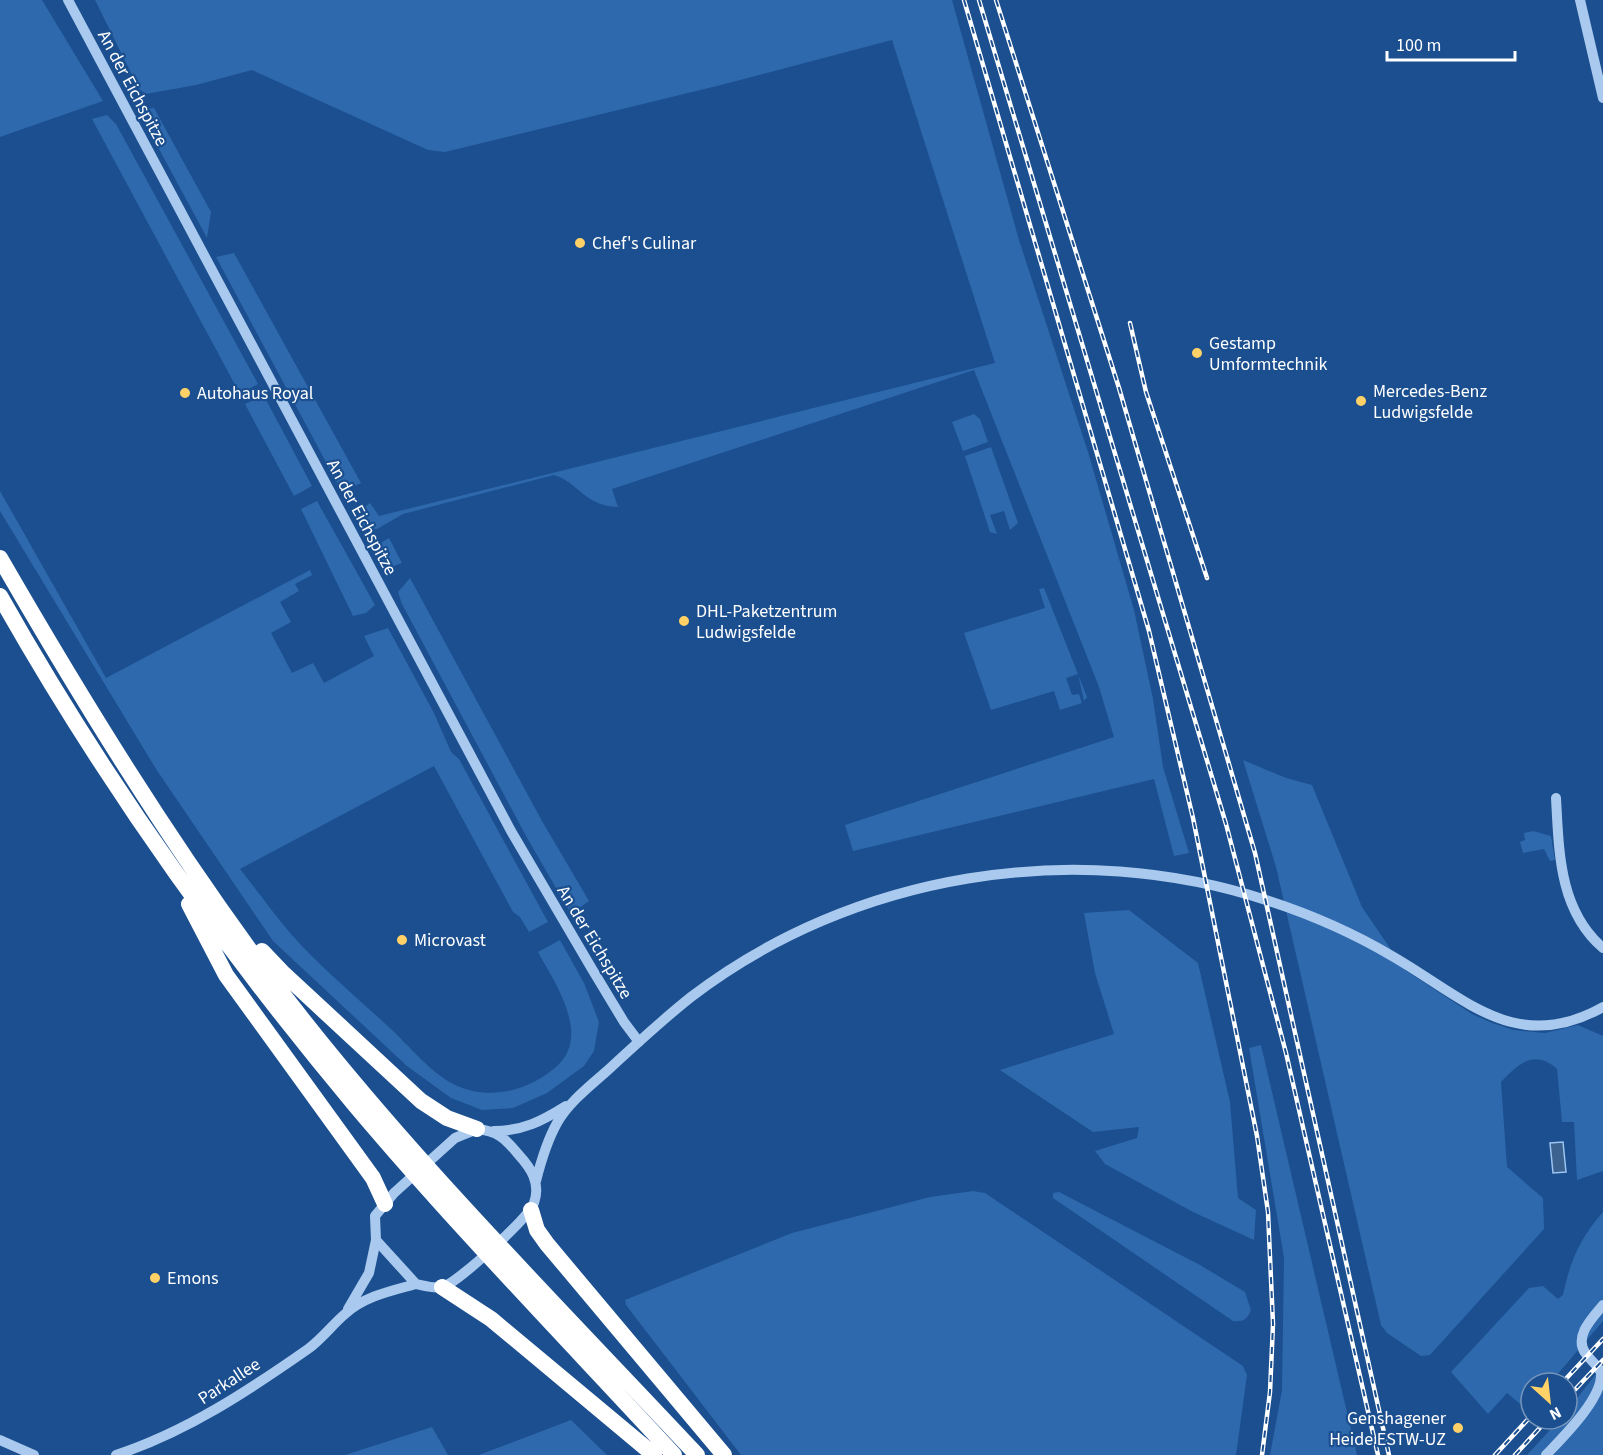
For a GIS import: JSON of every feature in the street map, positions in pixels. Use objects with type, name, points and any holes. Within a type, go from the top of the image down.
[{"type":"highway","points":[[0,558],[111,745],[205,885],[284,995],[399,1133],[697,1455]]},
{"type":"highway","points":[[0,596],[89,745],[175,874],[257,982],[357,1107],[433,1194],[674,1455]]},
{"type":"highway","points":[[175,874],[226,975],[373,1178],[390,1198]]},
{"type":"highway","points":[[205,885],[282,972],[422,1101],[447,1118],[477,1129]]},
{"type":"highway","points":[[531,1210],[537,1230],[547,1244],[724,1455]]},
{"type":"highway","points":[[442,1287],[491,1318],[654,1455]]},
{"type":"street","name":"An der Eichspitze","points":[[68,0],[511,831],[602,987],[639,1042]]},
{"type":"street","points":[[1580,0],[1603,98]]},
{"type":"street","points":[[1556,798],[1563,880],[1571,906],[1588,934],[1603,948]]},
{"type":"street","points":[[346,1313],[369,1273],[376,1240],[375,1216],[390,1198],[445,1146],[464,1132],[477,1129],[513,1131],[533,1125],[576,1099],[704,988],[753,956],[811,926],[883,899],[940,884],[1029,871],[1118,871],[1177,878],[1250,895],[1322,920],[1377,947],[1474,1008],[1504,1022],[1523,1026],[1552,1026],[1577,1020],[1603,1006]]},
{"type":"street","points":[[346,1313],[378,1294],[416,1284],[442,1287],[466,1272],[515,1227],[531,1210],[543,1154],[553,1131],[576,1099]]},
{"type":"street","points":[[494,1131],[531,1168],[536,1181]]},
{"type":"street","points":[[376,1240],[416,1284]]},
{"type":"street","points":[[1546,1455],[1582,1416],[1600,1391],[1601,1373],[1586,1354],[1581,1342],[1583,1332],[1603,1305]]},
{"type":"street","name":"Parkallee","points":[[116,1455],[143,1446],[206,1416],[312,1346],[346,1313]]},
{"type":"street","points":[[0,1440],[34,1455]]},
{"type":"shaded area","points":[[0,0],[42,0],[103,101],[0,137]]},
{"type":"shaded area","points":[[95,0],[952,0],[1019,240],[1088,452],[1134,610],[1153,699],[1163,767],[1189,853],[1174,856],[1154,779],[853,851],[845,825],[1114,737],[1099,687],[974,370],[612,489],[618,507],[597,503],[562,478],[554,475],[403,514],[377,529],[364,530],[357,524],[357,513],[370,503],[379,516],[995,363],[892,40],[721,85],[445,152],[428,150],[252,70],[196,85],[146,94],[139,89]]},
{"type":"shaded area","points":[[154,108],[211,212],[207,238],[138,110]]},
{"type":"shaded area","points":[[107,115],[116,124],[258,384],[240,394],[92,119]]},
{"type":"shaded area","points":[[234,253],[361,483],[342,492],[216,257]]},
{"type":"shaded area","points":[[264,396],[312,486],[294,496],[245,404]]},
{"type":"shaded area","points":[[974,414],[980,419],[988,442],[963,451],[952,422]]},
{"type":"shaded area","points":[[991,447],[1018,523],[1010,530],[1004,511],[990,515],[997,534],[990,532],[965,456]]},
{"type":"shaded area","points":[[0,491],[106,678],[310,570],[312,575],[295,584],[299,591],[280,602],[291,622],[271,633],[292,673],[313,663],[324,683],[374,656],[364,636],[388,628],[434,713],[451,752],[459,759],[548,922],[529,932],[520,917],[513,912],[434,766],[240,869],[284,926],[315,959],[430,1067],[446,1080],[468,1090],[495,1093],[521,1087],[556,1067],[566,1054],[571,1040],[571,1025],[567,1010],[538,952],[560,940],[584,983],[599,1022],[594,1051],[584,1066],[547,1093],[513,1108],[482,1110],[451,1098],[407,1066],[273,941],[156,769],[0,511]]},
{"type":"shaded area","points":[[317,501],[375,605],[366,613],[353,616],[301,509]]},
{"type":"shaded area","points":[[389,538],[402,563],[386,569],[374,552],[379,544]]},
{"type":"shaded area","points":[[410,578],[542,821],[589,901],[571,914],[526,836],[402,604],[398,592]]},
{"type":"shaded area","points":[[1044,588],[1078,674],[1066,678],[1072,695],[1079,694],[1082,703],[1060,710],[1054,691],[991,710],[964,633],[1045,608],[1039,589]]},
{"type":"shaded area","points":[[1078,674],[1087,697],[1084,701]]},
{"type":"shaded area","points":[[1243,760],[1286,778],[1312,785],[1362,907],[1405,970],[1472,1014],[1492,1023],[1514,1030],[1545,1033],[1578,1025],[1603,1036],[1603,1171],[1577,1180],[1574,1122],[1562,1122],[1557,1069],[1549,1063],[1534,1059],[1521,1064],[1501,1082],[1507,1167],[1543,1198],[1544,1229],[1430,1355],[1421,1356],[1387,1333],[1381,1325],[1276,867]]},
{"type":"shaded area","points":[[1533,831],[1551,836],[1555,860],[1550,861],[1544,849],[1523,853],[1520,842],[1525,840],[1524,833]]},
{"type":"shaded area","points":[[1129,910],[1198,963],[1230,1102],[1238,1198],[1256,1210],[1254,1240],[1193,1212],[1105,1164],[1095,1151],[1137,1138],[1139,1127],[1093,1132],[1000,1070],[1114,1034],[1095,973],[1084,913]]},
{"type":"shaded area","points":[[1261,1045],[1357,1455],[1270,1455],[1282,1390],[1284,1258],[1249,1048]]},
{"type":"shaded area","points":[[1563,1142],[1566,1172],[1553,1173],[1550,1143]]},
{"type":"shaded area","points":[[973,1191],[985,1193],[1243,1366],[1247,1375],[1236,1455],[741,1455],[626,1305],[625,1300],[792,1233],[930,1197]]},
{"type":"shaded area","points":[[1059,1192],[1200,1265],[1245,1292],[1251,1310],[1248,1316],[1242,1321],[1233,1321],[1053,1198],[1053,1193]]},
{"type":"shaded area","points":[[1603,1212],[1603,1321],[1560,1371],[1519,1371],[1519,1403],[1507,1393],[1488,1414],[1451,1372],[1529,1288],[1543,1286],[1558,1299],[1563,1295],[1577,1250]]},
{"type":"shaded area","points":[[1603,1365],[1603,1455],[1527,1455],[1549,1431],[1579,1431],[1579,1396]]},
{"type":"shaded area","points":[[571,1420],[607,1455],[479,1455]]},
{"type":"shaded area","points":[[432,1427],[448,1455],[345,1455]]},
{"type":"railway","points":[[964,0],[1149,631],[1193,818],[1257,1136],[1268,1212],[1273,1324],[1270,1392],[1262,1455]]},
{"type":"railway","points":[[979,0],[1226,824],[1286,1053],[1378,1455]]},
{"type":"railway","points":[[996,0],[1119,388],[1255,853],[1389,1455]]},
{"type":"railway","points":[[1130,323],[1146,392],[1207,578]]},
{"type":"railway","points":[[1573,1371],[1603,1339]]},
{"type":"railway","points":[[1579,1385],[1603,1360]]},
{"type":"railway","points":[[1495,1455],[1519,1429]]},
{"type":"railway","points":[[1515,1455],[1537,1431]]},
{"type":"place","name":"Chef's Culinar","points":[[580,243]]},
{"type":"place","name":"Gestamp Umformtechnik","points":[[1197,353]]},
{"type":"place","name":"Autohaus Royal","points":[[185,393]]},
{"type":"place","name":"Mercedes-Benz Ludwigsfelde","points":[[1361,401]]},
{"type":"place","name":"DHL-Paketzentrum Ludwigsfelde","points":[[684,621]]},
{"type":"place","name":"Microvast","points":[[402,940]]},
{"type":"place","name":"Emons","points":[[155,1278]]},
{"type":"place","name":"Genshagener Heide ESTW-UZ","points":[[1458,1428]]}]
